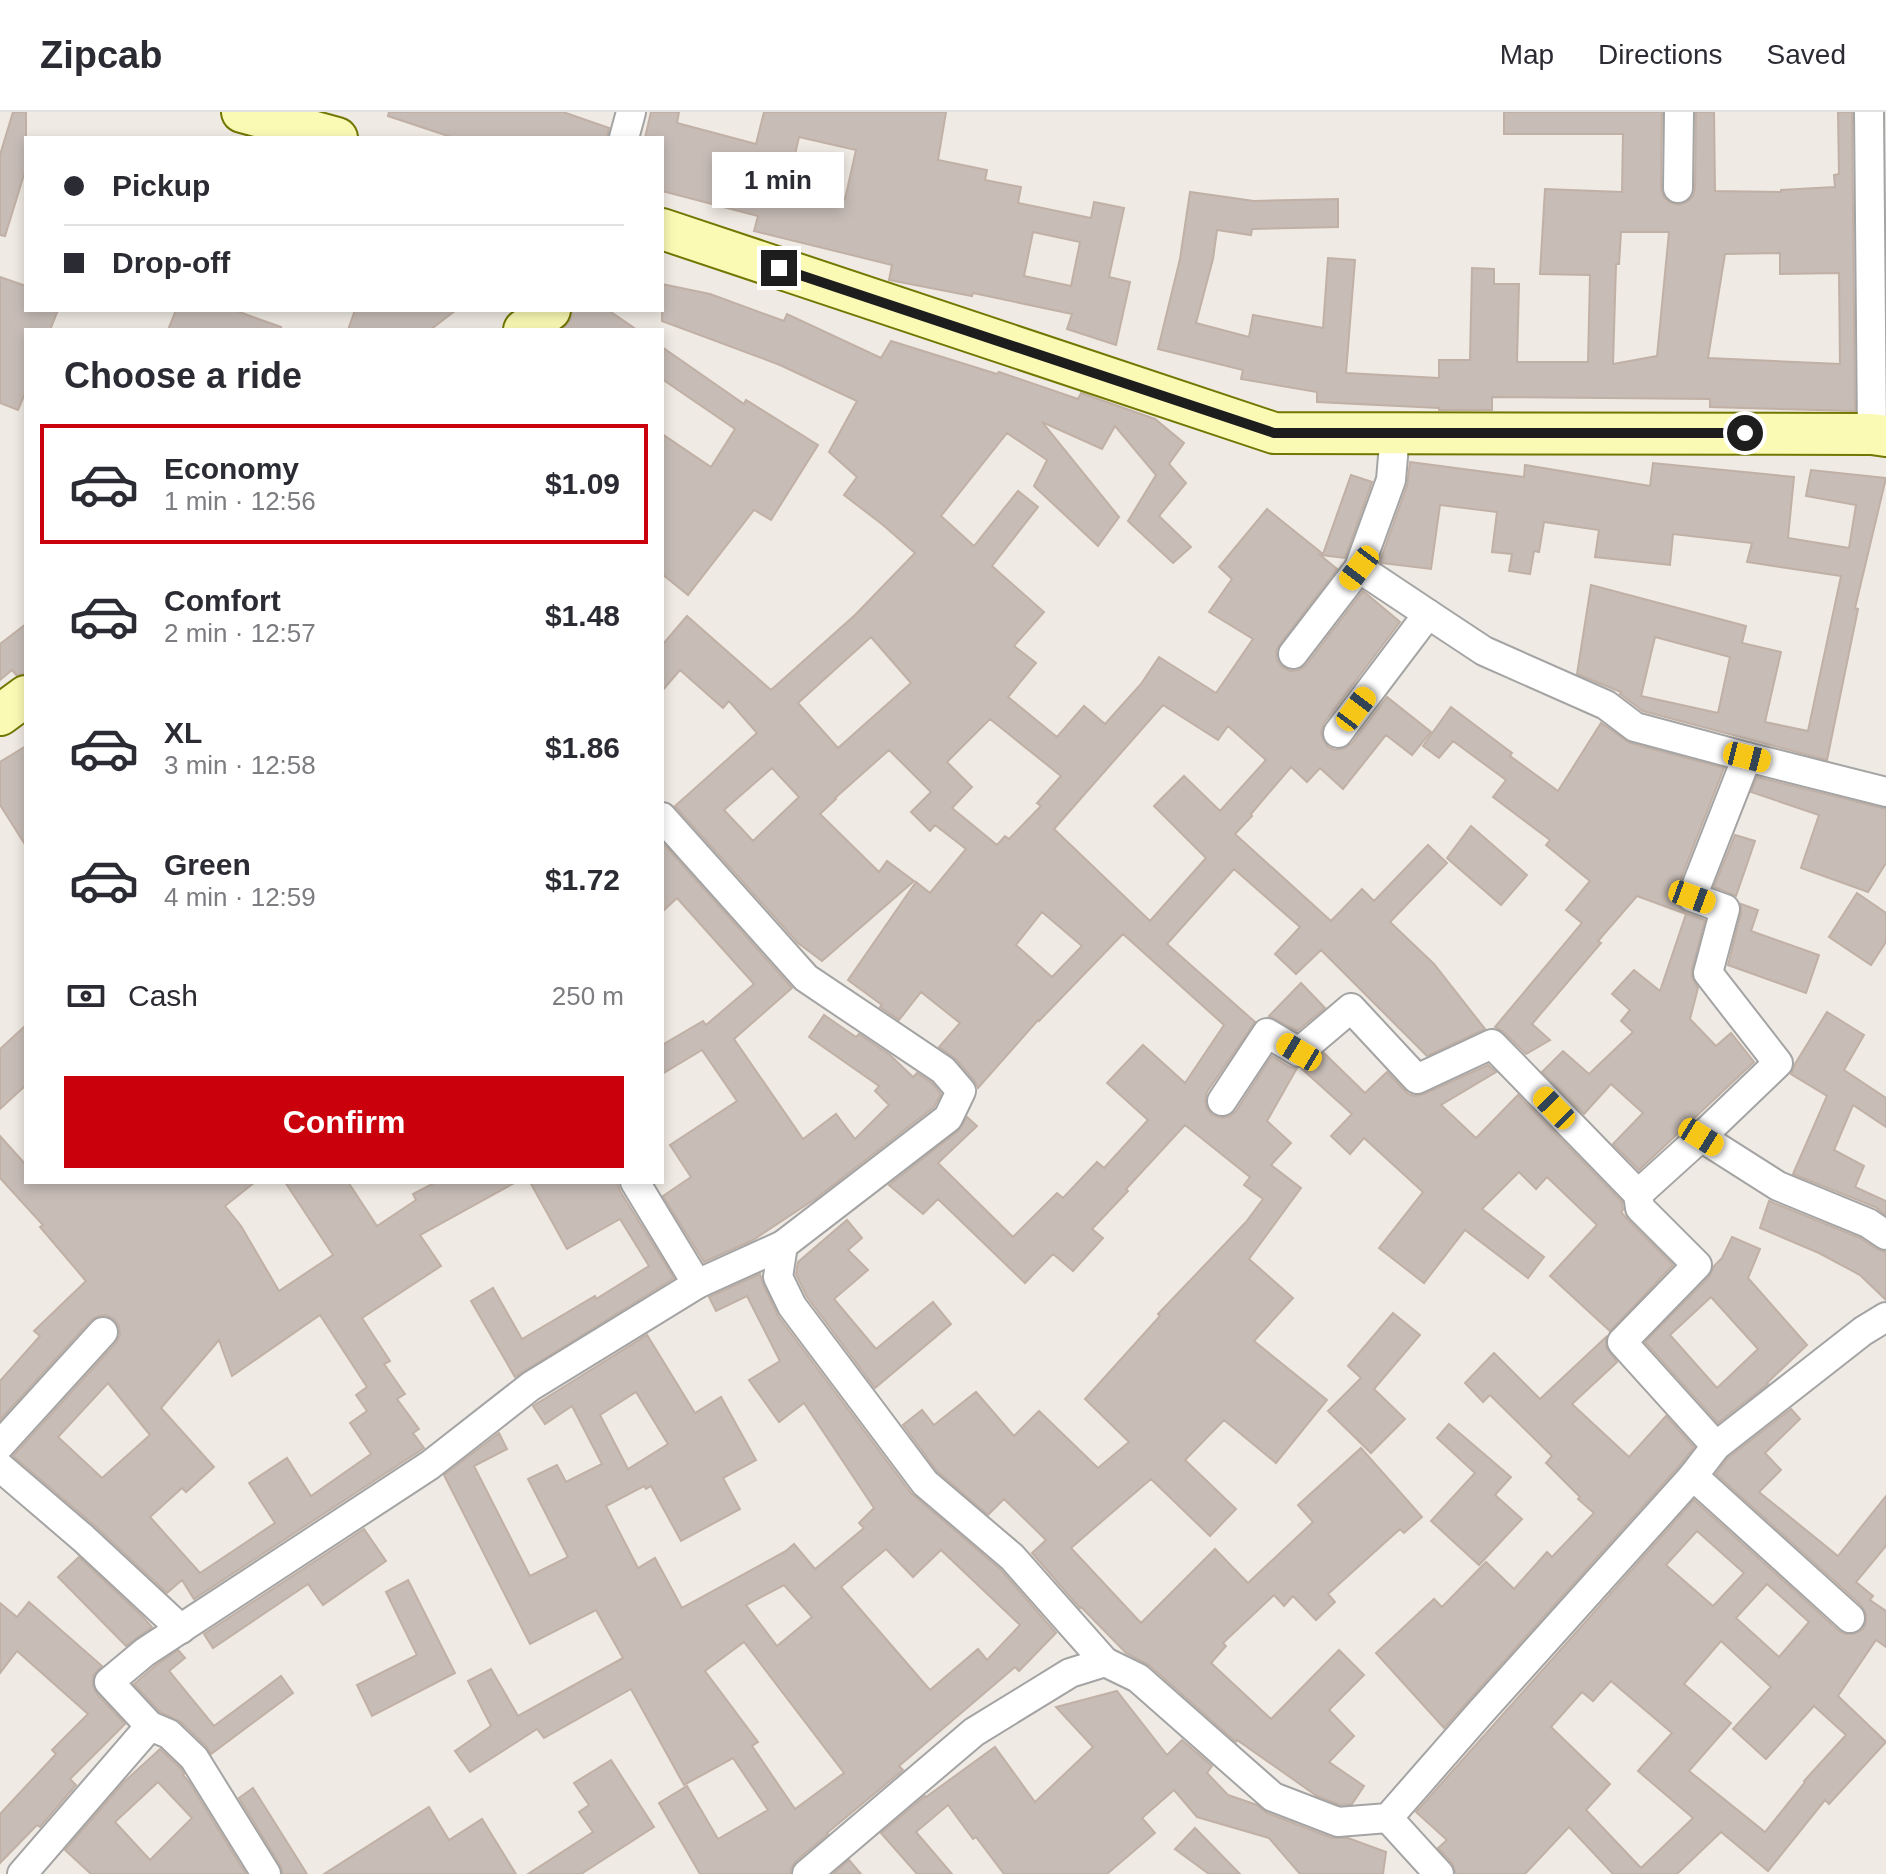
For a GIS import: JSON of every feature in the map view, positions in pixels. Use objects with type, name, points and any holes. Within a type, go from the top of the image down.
[{"type":"main road","points":[[248,113],[330,136]]},
{"type":"main road","points":[[664,230],[1274,433],[1879,435]]},
{"type":"main road","points":[[527,328],[547,312]]},
{"type":"main road","points":[[0,715],[24,697]]},
{"type":"street","points":[[625,136],[631,112]]},
{"type":"street","points":[[1678,188],[1679,112]]},
{"type":"street","points":[[1869,112],[1879,435]]},
{"type":"street","points":[[1293,654],[1359,568],[1391,480],[1395,433]]},
{"type":"street","points":[[1359,568],[1484,651],[1606,705],[1635,727],[1886,792]]},
{"type":"street","points":[[1338,733],[1428,614]]},
{"type":"street","points":[[1638,1194],[1778,1063],[1708,973],[1725,909],[1692,897],[1747,757]]},
{"type":"street","points":[[266,1874],[194,1758],[169,1734],[150,1726],[109,1682],[145,1652],[430,1465],[531,1386],[697,1284],[783,1245],[948,1118],[961,1091],[943,1070],[806,978],[664,819]]},
{"type":"street","points":[[1222,1101],[1267,1033],[1299,1052],[1351,1008],[1417,1079],[1492,1044],[1638,1194],[1640,1208],[1697,1265],[1622,1342],[1716,1446]]},
{"type":"street","points":[[1701,1137],[1778,1186],[1868,1223],[1886,1235]]},
{"type":"street","points":[[636,1184],[697,1284]]},
{"type":"street","points":[[783,1245],[778,1277],[792,1306],[925,1483],[1012,1557],[1105,1662],[1138,1678],[1273,1797],[1338,1822],[1388,1818],[1693,1476],[1716,1446],[1863,1331],[1886,1317]]},
{"type":"street","points":[[0,1445],[103,1332]]},
{"type":"street","points":[[1693,1476],[1850,1618]]},
{"type":"street","points":[[5,1481],[83,1538],[181,1629]]},
{"type":"street","points":[[807,1874],[974,1732],[1070,1673],[1105,1662]]},
{"type":"street","points":[[22,1874],[150,1726]]},
{"type":"street","points":[[1388,1818],[1439,1874]]},
{"type":"building","points":[[13,112],[26,112],[24,174],[5,236],[0,235],[0,155]]},
{"type":"building","points":[[389,112],[563,112],[609,128],[607,136],[448,136],[388,116]]},
{"type":"building","points":[[651,112],[679,112],[677,123],[756,144],[764,112],[946,112],[938,160],[987,170],[985,180],[1021,187],[1018,203],[1091,218],[1094,202],[1124,208],[1109,277],[1130,282],[1116,345],[1067,329],[1072,314],[973,293],[972,296],[889,280],[892,265],[754,231],[758,216],[664,192],[664,136],[645,136]],"holes":[[[799,137],[856,150],[845,199],[788,185]],[[1033,232],[1080,242],[1071,286],[1024,276]]]},
{"type":"building","points":[[1504,112],[1662,112],[1661,189],[1669,202],[1679,205],[1693,196],[1695,189],[1696,112],[1714,112],[1715,191],[1781,192],[1835,187],[1834,175],[1839,174],[1838,112],[1852,112],[1855,411],[1710,407],[1710,399],[1492,397],[1492,410],[1439,410],[1317,402],[1317,392],[1241,379],[1243,370],[1158,349],[1180,259],[1190,192],[1254,201],[1338,199],[1338,227],[1252,229],[1251,235],[1217,230],[1213,259],[1196,323],[1249,337],[1253,315],[1323,328],[1328,258],[1355,260],[1346,373],[1439,378],[1439,360],[1470,360],[1472,268],[1494,269],[1494,284],[1519,284],[1517,362],[1588,362],[1590,275],[1540,274],[1545,189],[1622,192],[1623,134],[1504,134]],"holes":[[[1621,232],[1669,232],[1657,356],[1613,364],[1616,264],[1619,264]],[[1780,253],[1780,274],[1839,273],[1840,364],[1708,358],[1725,254]]]},
{"type":"building","points":[[0,277],[24,285],[24,312],[57,312],[51,328],[24,328],[24,396],[18,410],[0,403]]},
{"type":"building","points":[[664,284],[710,294],[784,321],[787,314],[881,358],[891,341],[1078,399],[1081,393],[1155,419],[1184,443],[1169,464],[1186,483],[1159,516],[1191,547],[1173,563],[1128,521],[1156,475],[1115,426],[1102,449],[1042,422],[1119,517],[1098,546],[1034,486],[1047,460],[1007,433],[941,516],[974,546],[1018,491],[1038,507],[992,566],[1044,612],[1014,646],[1036,663],[1008,697],[1057,737],[1084,706],[1105,724],[1141,684],[1159,657],[1216,693],[1253,639],[1209,612],[1232,579],[1219,567],[1267,509],[1323,554],[1351,475],[1372,482],[1345,558],[1320,555],[1337,569],[1280,644],[1276,651],[1277,660],[1290,671],[1306,665],[1363,591],[1400,622],[1324,723],[1321,732],[1323,740],[1335,750],[1345,748],[1387,697],[1431,732],[1412,755],[1386,735],[1343,789],[1320,768],[1307,782],[1291,767],[1235,834],[1331,921],[1362,889],[1374,901],[1428,845],[1447,863],[1390,922],[1434,964],[1485,1029],[1427,1056],[1321,950],[1296,974],[1275,954],[1300,927],[1234,869],[1167,944],[1255,1022],[1207,1092],[1205,1101],[1212,1115],[1222,1118],[1236,1111],[1272,1056],[1297,1068],[1267,1121],[1291,1143],[1271,1165],[1301,1188],[1249,1259],[1293,1298],[1254,1341],[1327,1400],[1276,1463],[1224,1420],[1185,1460],[1236,1509],[1210,1536],[1151,1479],[1071,1548],[1141,1623],[1215,1549],[1248,1583],[1313,1522],[1298,1505],[1361,1448],[1422,1517],[1404,1533],[1400,1529],[1328,1594],[1335,1602],[1316,1620],[1293,1596],[1284,1606],[1274,1595],[1223,1643],[1226,1646],[1211,1663],[1271,1719],[1339,1650],[1364,1675],[1329,1710],[1354,1736],[1329,1762],[1364,1786],[1352,1804],[1340,1805],[1317,1796],[1236,1742],[1149,1665],[1126,1653],[1080,1608],[1032,1553],[1046,1540],[1004,1499],[988,1515],[937,1471],[903,1425],[922,1410],[934,1425],[976,1392],[1014,1436],[1039,1411],[1098,1468],[1129,1442],[1085,1399],[1160,1316],[1158,1314],[1246,1222],[1263,1199],[1244,1185],[1250,1177],[1185,1125],[1092,1229],[1103,1238],[1073,1271],[1053,1254],[1025,1283],[938,1199],[923,1214],[889,1185],[958,1131],[967,1117],[977,1126],[938,1163],[1013,1237],[1057,1193],[1063,1198],[1097,1162],[1104,1168],[1148,1120],[1107,1083],[1143,1045],[1185,1083],[1224,1025],[1123,934],[1038,1020],[978,1088],[956,1059],[939,1047],[960,1023],[921,992],[899,1020],[848,980],[916,882],[930,893],[966,849],[935,825],[930,831],[911,812],[931,792],[889,750],[820,814],[879,872],[887,861],[914,881],[822,961],[798,943],[675,806],[757,733],[729,701],[723,708],[680,670],[664,689],[664,643],[687,616],[771,690],[855,615],[915,553],[844,495],[857,477],[829,452],[857,401],[780,365],[662,321]],"holes":[[[871,637],[911,683],[838,748],[798,703]],[[1163,705],[1218,740],[1228,726],[1266,760],[1220,811],[1184,776],[1154,806],[1206,858],[1150,921],[1054,829]],[[990,719],[1061,776],[1037,803],[1041,806],[1009,839],[1005,836],[997,845],[952,808],[972,787],[947,762]],[[772,768],[799,797],[753,841],[724,810]],[[1042,912],[1082,946],[1052,977],[1016,945]]]},
{"type":"building","points":[[175,312],[240,312],[281,327],[281,328],[169,328]]},
{"type":"building","points":[[354,312],[453,312],[433,328],[349,328]]},
{"type":"building","points":[[572,312],[611,312],[634,328],[564,328],[571,319]]},
{"type":"building","points":[[664,348],[744,404],[746,400],[818,445],[771,520],[754,510],[688,595],[664,576],[664,435],[711,467],[735,429],[664,380]]},
{"type":"building","points":[[1410,462],[1524,477],[1525,465],[1650,486],[1653,463],[1794,477],[1788,538],[1849,548],[1856,505],[1806,496],[1811,470],[1886,478],[1855,608],[1858,609],[1827,760],[1643,711],[1621,692],[1577,674],[1591,585],[1746,626],[1742,643],[1781,652],[1765,722],[1808,731],[1841,576],[1747,562],[1752,543],[1673,534],[1670,565],[1595,557],[1599,530],[1544,522],[1539,552],[1534,551],[1530,574],[1509,571],[1512,554],[1492,552],[1497,512],[1440,505],[1431,569],[1382,563],[1380,561],[1407,486]],"holes":[[[1655,637],[1730,657],[1718,713],[1641,696]]]},
{"type":"building","points":[[24,626],[24,674],[17,676],[12,670],[0,680],[0,644]]},
{"type":"building","points":[[1451,707],[1558,791],[1601,723],[1630,743],[1724,768],[1675,899],[1679,908],[1686,913],[1705,920],[1692,969],[1692,977],[1698,988],[1690,1019],[1716,1046],[1731,1033],[1754,1062],[1639,1170],[1613,1144],[1643,1113],[1611,1084],[1584,1114],[1542,1072],[1563,1051],[1589,1074],[1633,1032],[1621,1021],[1630,1010],[1612,994],[1634,970],[1660,991],[1686,914],[1637,896],[1532,1024],[1550,1040],[1526,1054],[1495,1027],[1582,923],[1566,910],[1590,881],[1546,845],[1550,840],[1493,797],[1506,780],[1453,741],[1439,758],[1423,746]]},
{"type":"building","points":[[24,747],[24,843],[0,805],[0,762]]},
{"type":"building","points":[[1757,777],[1886,809],[1886,863],[1868,892],[1801,868],[1819,815],[1751,792]]},
{"type":"building","points":[[1471,826],[1527,875],[1501,905],[1447,858]]},
{"type":"building","points":[[1735,835],[1755,841],[1736,896],[1714,887]]},
{"type":"building","points":[[664,844],[792,988],[734,1039],[803,1139],[836,1114],[855,1139],[889,1105],[875,1091],[879,1086],[809,1037],[824,1015],[890,1055],[913,1077],[917,1073],[932,1083],[941,1094],[934,1107],[815,1199],[753,1240],[704,1262],[663,1196],[691,1177],[670,1145],[737,1101],[702,1050],[664,1073],[664,1044],[703,1021],[706,1025],[754,984],[677,898],[664,910]]},
{"type":"building","points":[[1857,893],[1886,913],[1886,942],[1871,965],[1829,937]]},
{"type":"building","points":[[1741,904],[1758,910],[1751,931],[1819,955],[1806,993],[1728,965]]},
{"type":"building","points":[[1301,983],[1325,1008],[1297,1031],[1269,1016]]},
{"type":"building","points":[[1827,1012],[1864,1035],[1844,1070],[1886,1098],[1886,1127],[1853,1105],[1834,1150],[1864,1166],[1855,1187],[1886,1201],[1886,1215],[1875,1207],[1793,1174],[1827,1096],[1791,1074]]},
{"type":"building","points":[[24,1027],[24,1087],[0,1109],[0,1049]]},
{"type":"building","points":[[1324,1053],[1365,1093],[1387,1072],[1408,1094],[1415,1096],[1488,1065],[1496,1072],[1441,1105],[1476,1138],[1518,1095],[1622,1202],[1621,1212],[1673,1265],[1610,1331],[1550,1276],[1597,1225],[1547,1177],[1536,1189],[1519,1172],[1482,1209],[1544,1257],[1528,1278],[1465,1230],[1424,1283],[1379,1248],[1423,1192],[1364,1138],[1350,1154],[1331,1136],[1352,1114],[1302,1069]]},
{"type":"building","points":[[0,1136],[24,1163],[24,1184],[252,1184],[225,1206],[241,1226],[279,1291],[333,1255],[286,1184],[349,1184],[377,1226],[416,1200],[413,1194],[432,1184],[512,1184],[420,1235],[441,1266],[362,1318],[390,1361],[384,1364],[405,1394],[397,1399],[419,1429],[413,1433],[424,1448],[194,1599],[182,1580],[167,1593],[13,1456],[120,1335],[114,1319],[106,1315],[91,1320],[0,1420],[0,1381],[40,1336],[34,1331],[86,1281],[40,1227],[43,1225],[0,1178]],"holes":[[[320,1315],[367,1387],[356,1395],[367,1411],[350,1423],[371,1454],[311,1496],[287,1458],[249,1483],[275,1523],[200,1573],[150,1517],[182,1488],[186,1492],[214,1467],[161,1408],[219,1340],[232,1376]],[[108,1383],[150,1435],[102,1478],[58,1437]]]},
{"type":"building","points":[[531,1184],[618,1184],[674,1278],[515,1377],[471,1301],[493,1288],[522,1339],[649,1266],[620,1219],[567,1249]]},
{"type":"building","points":[[1769,1201],[1860,1238],[1886,1252],[1886,1300],[1860,1275],[1819,1253],[1760,1228]]},
{"type":"building","points":[[847,1220],[862,1238],[848,1250],[868,1270],[834,1299],[876,1349],[933,1302],[951,1324],[875,1388],[807,1297],[796,1274],[798,1262]]},
{"type":"building","points":[[1732,1237],[1760,1249],[1748,1278],[1807,1345],[1768,1384],[1718,1423],[1645,1342],[1709,1277]],"holes":[[[1711,1297],[1758,1349],[1717,1388],[1670,1335]]]},
{"type":"building","points":[[760,1274],[778,1316],[911,1493],[1000,1569],[1056,1633],[1019,1671],[1015,1667],[899,1766],[903,1770],[796,1861],[790,1874],[700,1874],[659,1803],[687,1786],[718,1839],[768,1810],[733,1758],[684,1785],[631,1689],[544,1738],[537,1729],[470,1772],[455,1751],[491,1726],[468,1681],[491,1669],[518,1716],[623,1658],[596,1610],[530,1644],[444,1475],[499,1433],[507,1449],[474,1466],[530,1576],[568,1557],[528,1479],[557,1465],[566,1482],[602,1464],[572,1406],[545,1424],[533,1406],[647,1335],[695,1413],[721,1397],[756,1460],[723,1478],[740,1509],[681,1541],[651,1486],[646,1489],[644,1486],[606,1506],[638,1568],[655,1558],[682,1608],[794,1544],[815,1569],[864,1528],[859,1523],[874,1508],[804,1403],[779,1422],[749,1380],[780,1361],[747,1296],[716,1311],[709,1297]],"holes":[[[636,1392],[668,1444],[628,1469],[600,1415]],[[886,1549],[913,1577],[941,1550],[1020,1625],[987,1660],[978,1649],[930,1690],[841,1587]],[[784,1585],[812,1617],[777,1646],[746,1605]],[[744,1642],[844,1773],[795,1809],[752,1746],[758,1742],[705,1671]]]},
{"type":"building","points":[[1393,1313],[1420,1335],[1374,1389],[1405,1419],[1371,1453],[1328,1411],[1361,1378],[1348,1366]]},
{"type":"building","points":[[1606,1337],[1606,1347],[1617,1362],[1572,1404],[1629,1457],[1666,1416],[1694,1447],[1444,1728],[1376,1653],[1434,1599],[1442,1607],[1486,1562],[1514,1589],[1547,1552],[1552,1557],[1594,1513],[1546,1463],[1552,1456],[1490,1395],[1483,1402],[1465,1383],[1494,1353],[1540,1399]]},
{"type":"building","points":[[1791,1409],[1800,1419],[1765,1453],[1781,1470],[1759,1492],[1838,1556],[1886,1496],[1886,1546],[1856,1582],[1873,1596],[1870,1600],[1886,1611],[1886,1647],[1876,1640],[1838,1696],[1886,1742],[1829,1804],[1825,1800],[1768,1871],[1721,1832],[1677,1874],[1613,1874],[1569,1827],[1525,1874],[1456,1874],[1452,1863],[1438,1848],[1447,1840],[1416,1812],[1694,1500],[1839,1631],[1854,1634],[1863,1629],[1866,1614],[1861,1605],[1716,1474],[1728,1458]],"holes":[[[1697,1531],[1744,1573],[1713,1606],[1666,1565]],[[1767,1584],[1809,1622],[1779,1657],[1736,1618]],[[1721,1641],[1771,1687],[1733,1729],[1766,1759],[1814,1706],[1846,1735],[1804,1781],[1765,1832],[1689,1771],[1731,1723],[1684,1684]],[[1611,1681],[1672,1733],[1638,1771],[1693,1818],[1641,1868],[1586,1810],[1610,1784],[1551,1727],[1582,1692],[1593,1701]]]},
{"type":"building","points":[[1449,1424],[1511,1477],[1495,1495],[1522,1519],[1479,1565],[1431,1521],[1475,1473],[1437,1438]]},
{"type":"building","points":[[364,1529],[386,1561],[323,1605],[308,1584],[213,1648],[204,1634]]},
{"type":"building","points":[[79,1557],[152,1627],[126,1646],[58,1577]]},
{"type":"building","points":[[408,1580],[455,1673],[372,1716],[357,1685],[417,1655],[386,1592]]},
{"type":"building","points":[[29,1602],[102,1666],[93,1676],[93,1686],[125,1724],[70,1779],[76,1785],[40,1827],[37,1825],[0,1863],[0,1814],[56,1754],[52,1750],[88,1714],[17,1651],[0,1673],[0,1603],[17,1617]]},
{"type":"building","points":[[178,1650],[185,1658],[169,1671],[214,1726],[281,1676],[293,1693],[211,1754],[181,1722],[160,1712],[134,1684]]},
{"type":"building","points":[[1117,1691],[1167,1755],[1182,1740],[1212,1766],[1207,1773],[1228,1795],[1332,1838],[1348,1838],[1386,1852],[1383,1874],[1300,1874],[1269,1838],[1197,1817],[1174,1790],[1142,1818],[1155,1833],[1107,1874],[1004,1874],[948,1805],[916,1832],[952,1874],[917,1874],[881,1833],[925,1796],[995,1747],[1035,1802],[1093,1747],[1056,1707]]},
{"type":"building","points":[[160,1749],[181,1769],[246,1874],[91,1874],[65,1850],[124,1782]],"holes":[[[158,1782],[192,1818],[150,1860],[115,1822]]]},
{"type":"building","points":[[611,1760],[654,1827],[581,1874],[528,1874],[593,1832],[579,1812],[589,1805],[574,1783]]},
{"type":"building","points":[[253,1788],[307,1874],[283,1874],[239,1798]]},
{"type":"building","points":[[429,1807],[449,1840],[482,1819],[516,1874],[324,1874]]},
{"type":"building","points":[[1195,1828],[1240,1874],[1209,1874],[1175,1849]]},
{"type":"building","points":[[849,1860],[861,1874],[833,1874]]},
{"type":"route","points":[[779,268],[1274,433],[1745,433]]}]
